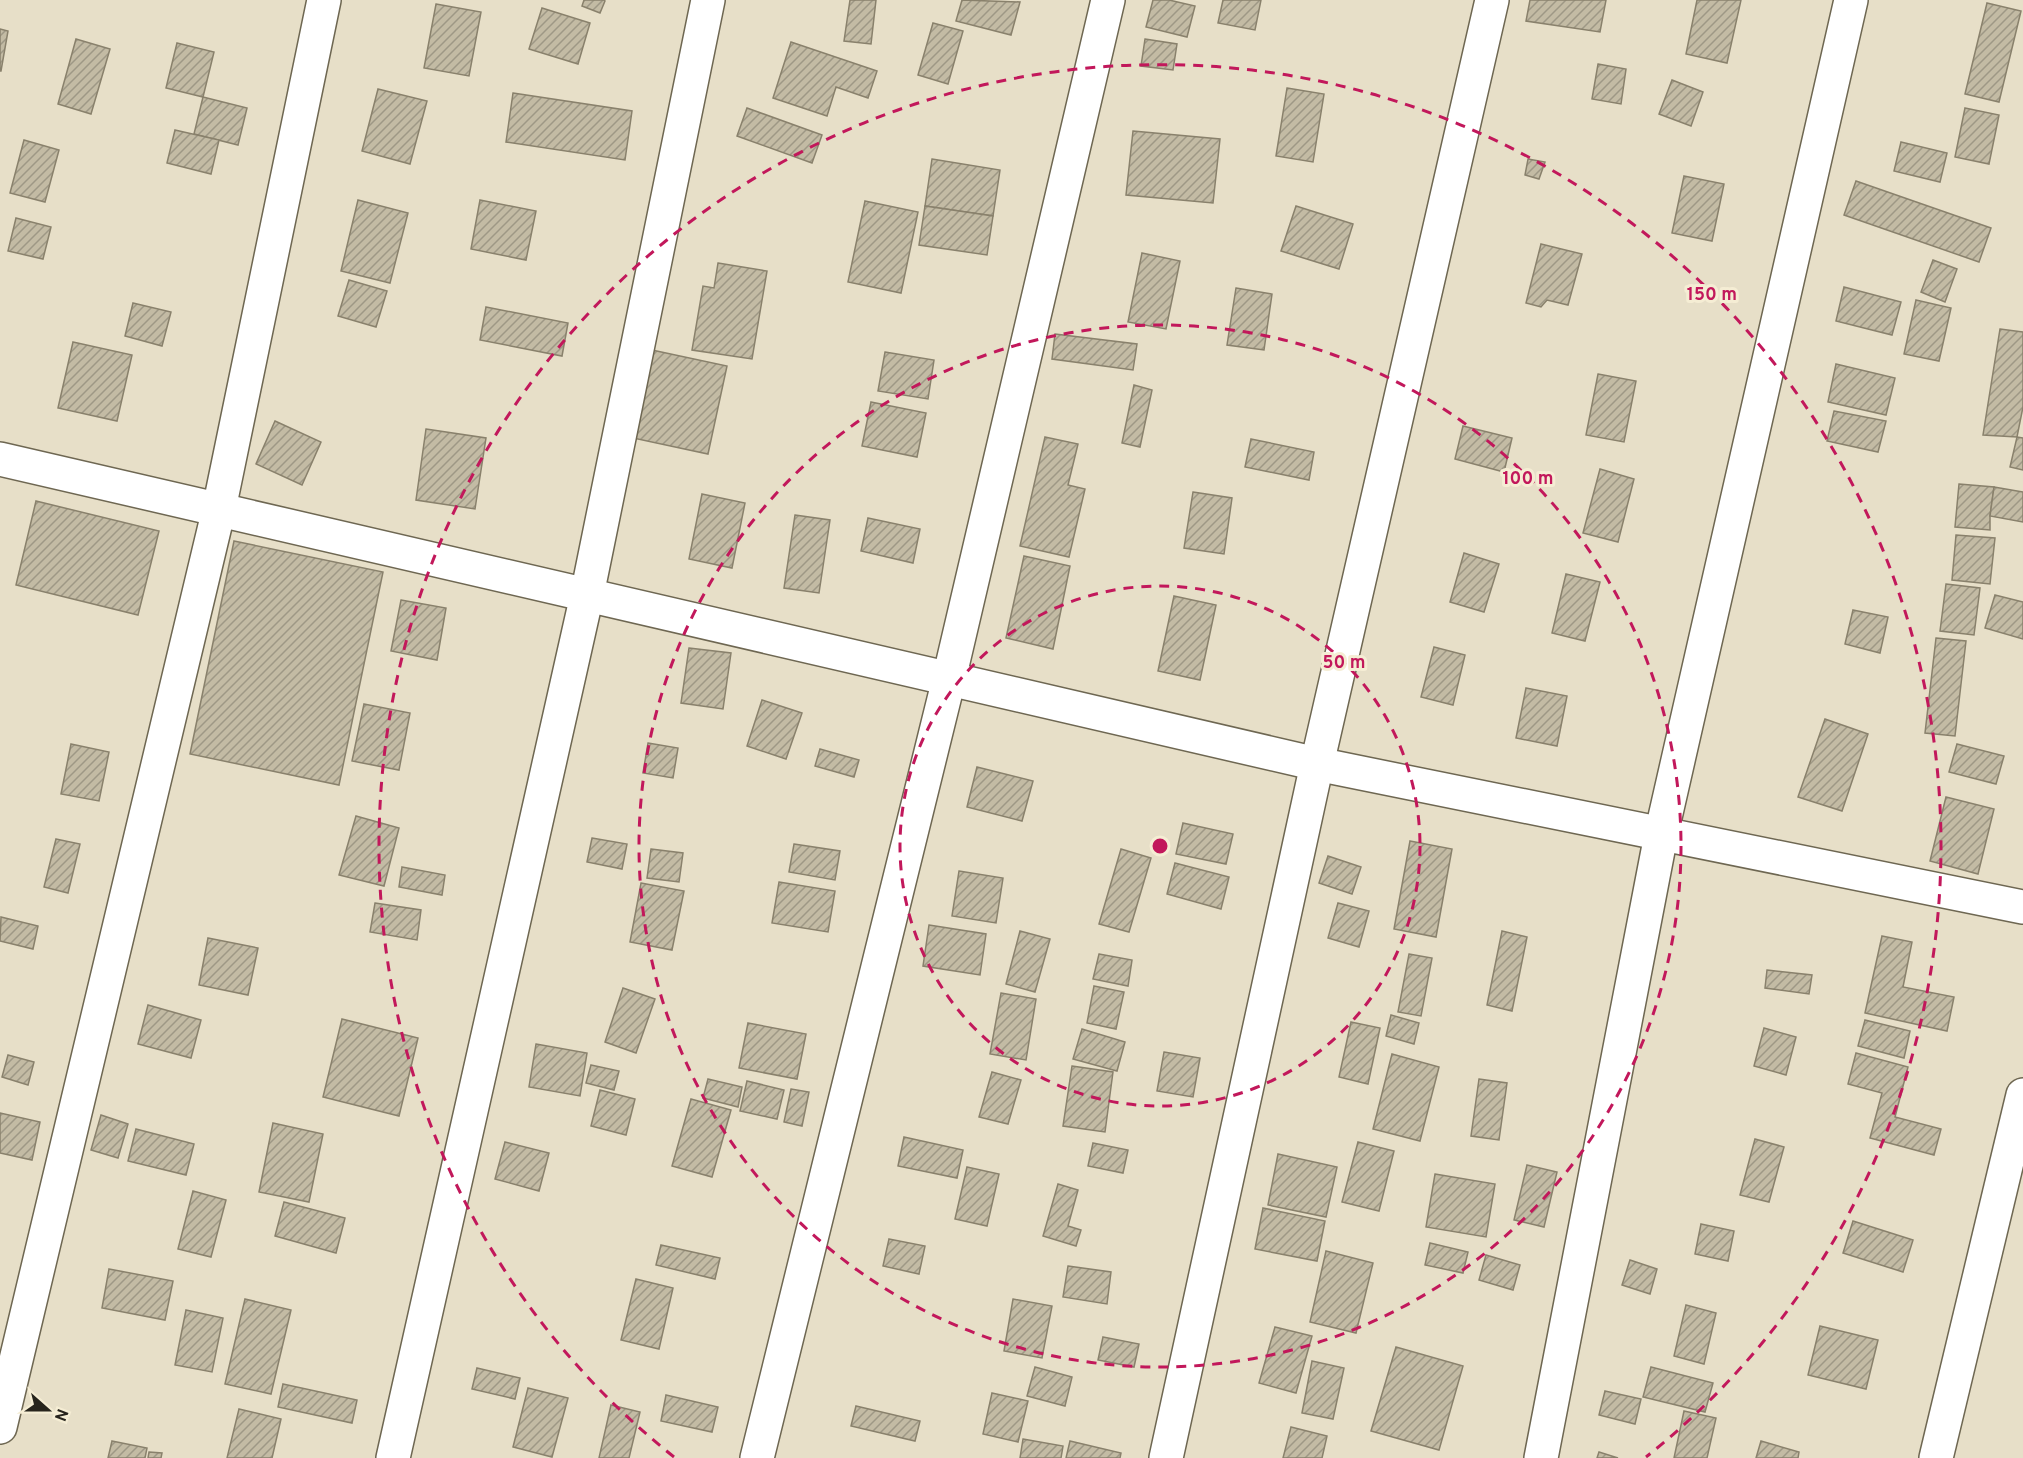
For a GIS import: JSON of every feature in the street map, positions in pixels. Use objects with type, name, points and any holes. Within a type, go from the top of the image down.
[{"type":"street","points":[[0,1427],[219,509],[324,0]]},
{"type":"street","points":[[393,1458],[587,595],[708,0]]},
{"type":"street","points":[[757,1458],[949,679],[1108,0]]},
{"type":"street","points":[[1166,1458],[1317,764],[1492,0]]},
{"type":"street","points":[[1541,1458],[1661,835],[1851,0]]},
{"type":"street","points":[[0,459],[1317,764],[2023,908]]},
{"type":"street","points":[[1936,1458],[2023,1095]]},
{"type":"building","points":[[584,0],[605,1],[600,13],[582,6]]},
{"type":"building","points":[[850,0],[876,0],[871,44],[844,41]]},
{"type":"building","points":[[962,0],[1020,2],[1011,35],[956,21]]},
{"type":"building","points":[[1153,0],[1169,0],[1195,6],[1187,37],[1146,27]]},
{"type":"building","points":[[1223,0],[1261,0],[1255,30],[1218,23]]},
{"type":"building","points":[[1530,0],[1606,0],[1600,32],[1526,21]]},
{"type":"building","points":[[1697,0],[1741,0],[1727,63],[1686,54]]},
{"type":"building","points":[[1987,3],[2021,11],[1999,102],[1965,94]]},
{"type":"building","points":[[436,4],[481,12],[469,76],[424,68]]},
{"type":"building","points":[[542,8],[590,23],[578,64],[529,49]]},
{"type":"building","points":[[933,23],[963,31],[948,84],[918,75]]},
{"type":"building","points":[[0,29],[8,31],[1,71],[0,71]]},
{"type":"building","points":[[76,39],[110,49],[91,114],[58,104]]},
{"type":"building","points":[[1145,39],[1177,44],[1173,70],[1141,66]]},
{"type":"building","points":[[791,42],[877,71],[868,98],[836,87],[827,116],[773,98]]},
{"type":"building","points":[[177,43],[214,52],[203,97],[166,88]]},
{"type":"building","points":[[1598,64],[1626,69],[1621,104],[1592,99]]},
{"type":"building","points":[[1672,80],[1703,92],[1691,126],[1659,114]]},
{"type":"building","points":[[1287,88],[1324,94],[1313,162],[1276,156]]},
{"type":"building","points":[[378,89],[427,101],[410,164],[362,151]]},
{"type":"building","points":[[513,93],[632,111],[625,160],[506,142]]},
{"type":"building","points":[[203,97],[247,108],[238,145],[194,134]]},
{"type":"building","points":[[747,108],[822,135],[812,163],[737,136]]},
{"type":"building","points":[[1965,108],[1999,115],[1989,164],[1955,157]]},
{"type":"building","points":[[175,130],[219,140],[211,174],[167,163]]},
{"type":"building","points":[[1133,131],[1220,139],[1213,203],[1126,195]]},
{"type":"building","points":[[24,140],[59,150],[45,202],[10,193]]},
{"type":"building","points":[[1901,142],[1947,153],[1940,182],[1894,171]]},
{"type":"building","points":[[932,159],[1000,170],[993,216],[925,206]]},
{"type":"building","points":[[1528,159],[1545,162],[1539,179],[1525,175]]},
{"type":"building","points":[[1684,176],[1724,184],[1712,241],[1672,233]]},
{"type":"building","points":[[1856,181],[1991,228],[1979,262],[1844,215]]},
{"type":"building","points":[[358,200],[408,213],[390,283],[341,271]]},
{"type":"building","points":[[480,200],[536,211],[526,260],[471,249]]},
{"type":"building","points":[[865,201],[918,212],[901,293],[848,282]]},
{"type":"building","points":[[925,206],[993,216],[987,255],[919,245]]},
{"type":"building","points":[[1296,206],[1353,224],[1339,269],[1281,251]]},
{"type":"building","points":[[16,218],[51,227],[43,259],[8,251]]},
{"type":"building","points":[[1541,244],[1582,254],[1568,305],[1547,300],[1541,307],[1526,303]]},
{"type":"building","points":[[1142,253],[1180,261],[1166,329],[1128,322]]},
{"type":"building","points":[[1933,260],[1957,269],[1945,302],[1921,292]]},
{"type":"building","points":[[718,263],[767,271],[752,359],[692,350],[703,286],[714,288]]},
{"type":"building","points":[[349,280],[387,291],[376,327],[338,316]]},
{"type":"building","points":[[1844,287],[1901,302],[1892,335],[1836,321]]},
{"type":"building","points":[[1236,288],[1272,294],[1264,350],[1227,345]]},
{"type":"building","points":[[1916,300],[1951,308],[1939,361],[1904,354]]},
{"type":"building","points":[[133,303],[171,312],[162,346],[125,336]]},
{"type":"building","points":[[486,307],[568,323],[562,356],[480,340]]},
{"type":"building","points":[[2000,329],[2023,332],[2023,407],[2017,437],[1983,435]]},
{"type":"building","points":[[1055,334],[1137,344],[1133,370],[1052,359]]},
{"type":"building","points":[[73,342],[132,355],[117,421],[58,408]]},
{"type":"building","points":[[652,350],[727,366],[708,454],[633,438]]},
{"type":"building","points":[[885,352],[934,360],[928,399],[878,391]]},
{"type":"building","points":[[1836,364],[1895,378],[1886,415],[1828,402]]},
{"type":"building","points":[[1598,374],[1636,381],[1624,442],[1586,435]]},
{"type":"building","points":[[1134,385],[1152,390],[1140,447],[1122,443]]},
{"type":"building","points":[[871,402],[926,413],[917,457],[862,446]]},
{"type":"building","points":[[1834,411],[1886,421],[1878,452],[1827,441]]},
{"type":"building","points":[[275,421],[321,442],[302,485],[256,464]]},
{"type":"building","points":[[1463,426],[1512,438],[1504,472],[1455,459]]},
{"type":"building","points":[[426,429],[486,438],[475,509],[416,500]]},
{"type":"building","points":[[1045,437],[1078,444],[1068,485],[1085,489],[1069,557],[1020,546]]},
{"type":"building","points":[[2017,437],[2023,438],[2023,470],[2010,467]]},
{"type":"building","points":[[1251,439],[1314,452],[1309,480],[1245,467]]},
{"type":"building","points":[[1600,469],[1634,479],[1618,542],[1583,533]]},
{"type":"building","points":[[1959,484],[1994,487],[1990,530],[1955,527]]},
{"type":"building","points":[[1994,487],[2023,492],[2023,522],[1990,516]]},
{"type":"building","points":[[1193,492],[1232,498],[1224,554],[1184,548]]},
{"type":"building","points":[[702,494],[745,503],[732,568],[689,559]]},
{"type":"building","points":[[36,501],[159,531],[138,615],[16,585]]},
{"type":"building","points":[[795,515],[830,520],[819,593],[784,588]]},
{"type":"building","points":[[868,518],[920,529],[913,563],[861,551]]},
{"type":"building","points":[[1956,535],[1995,538],[1990,584],[1952,580]]},
{"type":"building","points":[[234,541],[383,572],[339,785],[190,754]]},
{"type":"building","points":[[1464,553],[1499,564],[1484,612],[1450,602]]},
{"type":"building","points":[[1024,556],[1070,566],[1053,649],[1006,638]]},
{"type":"building","points":[[1566,574],[1600,582],[1585,641],[1552,633]]},
{"type":"building","points":[[1946,584],[1980,588],[1974,635],[1940,631]]},
{"type":"building","points":[[1995,595],[2023,602],[2023,639],[1985,628]]},
{"type":"building","points":[[1174,596],[1216,605],[1200,680],[1158,671]]},
{"type":"building","points":[[401,600],[446,608],[437,660],[391,651]]},
{"type":"building","points":[[1853,610],[1888,617],[1880,653],[1845,644]]},
{"type":"building","points":[[1936,638],[1966,641],[1955,736],[1925,733]]},
{"type":"building","points":[[1434,647],[1465,655],[1453,705],[1421,697]]},
{"type":"building","points":[[689,648],[731,653],[723,709],[681,703]]},
{"type":"building","points":[[1526,688],[1567,696],[1557,746],[1516,738]]},
{"type":"building","points":[[762,700],[802,713],[786,759],[747,746]]},
{"type":"building","points":[[364,704],[410,713],[399,770],[352,761]]},
{"type":"building","points":[[1825,719],[1868,734],[1842,811],[1798,797]]},
{"type":"building","points":[[648,743],[678,748],[673,778],[643,773]]},
{"type":"building","points":[[71,744],[109,752],[99,801],[61,794]]},
{"type":"building","points":[[1957,744],[2004,756],[1996,784],[1949,772]]},
{"type":"building","points":[[820,749],[859,760],[854,777],[815,766]]},
{"type":"building","points":[[977,767],[1033,781],[1022,821],[967,807]]},
{"type":"building","points":[[1946,797],[1994,809],[1978,874],[1930,861]]},
{"type":"building","points":[[356,816],[399,828],[384,886],[339,875]]},
{"type":"building","points":[[1183,823],[1233,834],[1226,864],[1176,854]]},
{"type":"building","points":[[592,838],[627,844],[622,869],[587,862]]},
{"type":"building","points":[[56,839],[80,844],[68,893],[44,887]]},
{"type":"building","points":[[1410,841],[1452,849],[1436,937],[1394,929]]},
{"type":"building","points":[[794,844],[840,851],[835,880],[789,872]]},
{"type":"building","points":[[651,849],[683,853],[679,882],[647,878]]},
{"type":"building","points":[[1121,849],[1151,858],[1129,932],[1099,924]]},
{"type":"building","points":[[1328,856],[1361,867],[1352,894],[1319,883]]},
{"type":"building","points":[[1175,863],[1229,877],[1221,909],[1167,894]]},
{"type":"building","points":[[402,867],[445,875],[442,895],[399,887]]},
{"type":"building","points":[[959,871],[1003,878],[996,923],[952,916]]},
{"type":"building","points":[[779,882],[835,891],[828,932],[772,923]]},
{"type":"building","points":[[641,883],[684,891],[672,950],[630,942]]},
{"type":"building","points":[[375,903],[421,910],[417,940],[370,932]]},
{"type":"building","points":[[1338,903],[1369,911],[1359,947],[1328,938]]},
{"type":"building","points":[[1,917],[38,926],[33,949],[0,941]]},
{"type":"building","points":[[929,925],[986,934],[980,975],[923,966]]},
{"type":"building","points":[[1020,931],[1050,939],[1035,992],[1006,984]]},
{"type":"building","points":[[1502,931],[1527,937],[1512,1011],[1487,1005]]},
{"type":"building","points":[[1882,936],[1912,942],[1903,987],[1954,997],[1947,1031],[1865,1013]]},
{"type":"building","points":[[208,938],[258,948],[248,995],[199,985]]},
{"type":"building","points":[[1099,954],[1132,960],[1128,986],[1093,979]]},
{"type":"building","points":[[1409,954],[1432,958],[1421,1016],[1398,1012]]},
{"type":"building","points":[[1767,970],[1812,975],[1809,994],[1765,988]]},
{"type":"building","points":[[1094,986],[1124,992],[1116,1029],[1087,1023]]},
{"type":"building","points":[[623,988],[655,999],[636,1053],[605,1042]]},
{"type":"building","points":[[1001,993],[1036,999],[1026,1060],[990,1054]]},
{"type":"building","points":[[148,1005],[201,1020],[191,1058],[138,1044]]},
{"type":"building","points":[[1391,1015],[1419,1023],[1414,1044],[1386,1036]]},
{"type":"building","points":[[342,1019],[418,1038],[399,1116],[323,1097]]},
{"type":"building","points":[[1865,1020],[1910,1031],[1904,1058],[1858,1046]]},
{"type":"building","points":[[1351,1022],[1380,1028],[1368,1084],[1339,1077]]},
{"type":"building","points":[[748,1023],[806,1034],[797,1079],[739,1068]]},
{"type":"building","points":[[1764,1028],[1796,1037],[1786,1075],[1754,1066]]},
{"type":"building","points":[[1082,1029],[1125,1042],[1117,1071],[1073,1059]]},
{"type":"building","points":[[536,1044],[587,1053],[580,1096],[529,1087]]},
{"type":"building","points":[[1164,1052],[1200,1058],[1193,1097],[1157,1091]]},
{"type":"building","points":[[1856,1053],[1908,1067],[1895,1117],[1941,1129],[1934,1155],[1870,1138],[1882,1093],[1848,1084]]},
{"type":"building","points":[[1392,1054],[1439,1067],[1420,1141],[1373,1129]]},
{"type":"building","points":[[8,1055],[34,1062],[28,1085],[2,1077]]},
{"type":"building","points":[[591,1065],[619,1071],[614,1090],[586,1083]]},
{"type":"building","points":[[1072,1066],[1113,1072],[1105,1132],[1063,1126]]},
{"type":"building","points":[[992,1072],[1021,1080],[1008,1124],[979,1117]]},
{"type":"building","points":[[708,1079],[742,1087],[738,1107],[703,1098]]},
{"type":"building","points":[[1479,1079],[1507,1083],[1499,1140],[1471,1136]]},
{"type":"building","points":[[747,1081],[784,1090],[777,1119],[740,1111]]},
{"type":"building","points":[[791,1089],[809,1092],[802,1126],[784,1122]]},
{"type":"building","points":[[600,1090],[635,1099],[626,1135],[591,1126]]},
{"type":"building","points":[[691,1099],[731,1110],[712,1177],[672,1166]]},
{"type":"building","points":[[0,1113],[40,1122],[32,1160],[0,1153]]},
{"type":"building","points":[[101,1115],[128,1124],[118,1158],[91,1150]]},
{"type":"building","points":[[273,1123],[323,1134],[309,1202],[259,1192]]},
{"type":"building","points":[[136,1129],[194,1144],[186,1175],[128,1161]]},
{"type":"building","points":[[904,1137],[963,1150],[957,1178],[898,1166]]},
{"type":"building","points":[[1755,1139],[1784,1147],[1769,1202],[1740,1195]]},
{"type":"building","points":[[505,1142],[549,1153],[539,1191],[495,1179]]},
{"type":"building","points":[[1358,1142],[1394,1151],[1379,1211],[1342,1202]]},
{"type":"building","points":[[1093,1143],[1128,1150],[1123,1173],[1088,1166]]},
{"type":"building","points":[[1278,1154],[1337,1167],[1326,1217],[1268,1205]]},
{"type":"building","points":[[1527,1165],[1557,1172],[1544,1227],[1514,1220]]},
{"type":"building","points":[[967,1167],[999,1174],[987,1226],[955,1219]]},
{"type":"building","points":[[1435,1174],[1495,1184],[1486,1237],[1426,1227]]},
{"type":"building","points":[[1058,1184],[1078,1190],[1068,1226],[1081,1230],[1076,1246],[1043,1236]]},
{"type":"building","points":[[193,1191],[226,1200],[211,1257],[178,1249]]},
{"type":"building","points":[[284,1202],[345,1218],[336,1253],[275,1236]]},
{"type":"building","points":[[1263,1208],[1325,1221],[1317,1261],[1255,1249]]},
{"type":"building","points":[[1853,1221],[1913,1240],[1903,1272],[1843,1253]]},
{"type":"building","points":[[1701,1224],[1734,1231],[1728,1261],[1695,1254]]},
{"type":"building","points":[[889,1239],[925,1246],[919,1274],[883,1266]]},
{"type":"building","points":[[1430,1243],[1468,1252],[1463,1273],[1425,1265]]},
{"type":"building","points":[[661,1245],[720,1258],[715,1279],[656,1265]]},
{"type":"building","points":[[1326,1251],[1373,1263],[1356,1333],[1310,1322]]},
{"type":"building","points":[[1486,1255],[1520,1265],[1513,1290],[1479,1280]]},
{"type":"building","points":[[1630,1260],[1657,1269],[1650,1294],[1622,1285]]},
{"type":"building","points":[[1068,1266],[1111,1272],[1107,1304],[1063,1297]]},
{"type":"building","points":[[109,1269],[173,1281],[165,1320],[102,1308]]},
{"type":"building","points":[[636,1279],[673,1288],[659,1349],[621,1340]]},
{"type":"building","points":[[245,1299],[291,1310],[271,1394],[225,1384]]},
{"type":"building","points":[[1013,1299],[1052,1306],[1042,1358],[1004,1351]]},
{"type":"building","points":[[1686,1305],[1716,1313],[1704,1364],[1674,1356]]},
{"type":"building","points":[[186,1310],[223,1318],[212,1372],[175,1365]]},
{"type":"building","points":[[1820,1326],[1878,1340],[1866,1389],[1808,1375]]},
{"type":"building","points":[[1275,1327],[1312,1336],[1296,1393],[1259,1383]]},
{"type":"building","points":[[1103,1337],[1139,1344],[1134,1367],[1098,1360]]},
{"type":"building","points":[[1396,1347],[1463,1366],[1439,1450],[1371,1431]]},
{"type":"building","points":[[1312,1361],[1344,1368],[1333,1419],[1302,1413]]},
{"type":"building","points":[[1035,1367],[1072,1377],[1065,1406],[1027,1396]]},
{"type":"building","points":[[1651,1367],[1713,1383],[1705,1412],[1643,1397]]},
{"type":"building","points":[[477,1368],[520,1378],[515,1399],[472,1389]]},
{"type":"building","points":[[283,1384],[357,1400],[352,1423],[278,1407]]},
{"type":"building","points":[[528,1388],[568,1398],[552,1457],[513,1447]]},
{"type":"building","points":[[1605,1391],[1641,1399],[1635,1424],[1599,1415]]},
{"type":"building","points":[[992,1393],[1028,1401],[1018,1442],[983,1434]]},
{"type":"building","points":[[666,1395],[718,1407],[712,1432],[661,1421]]},
{"type":"building","points":[[611,1405],[640,1412],[629,1458],[599,1458]]},
{"type":"building","points":[[856,1406],[920,1421],[915,1441],[851,1426]]},
{"type":"building","points":[[239,1409],[281,1419],[272,1458],[227,1458]]},
{"type":"building","points":[[1684,1411],[1716,1418],[1707,1458],[1674,1458]]},
{"type":"building","points":[[1291,1427],[1327,1436],[1322,1458],[1283,1458]]},
{"type":"building","points":[[1023,1439],[1063,1446],[1061,1458],[1020,1458]]},
{"type":"building","points":[[112,1441],[147,1448],[145,1458],[108,1458]]},
{"type":"building","points":[[1070,1441],[1121,1453],[1120,1458],[1066,1458]]},
{"type":"building","points":[[1761,1441],[1799,1452],[1798,1458],[1756,1458]]},
{"type":"building","points":[[149,1452],[162,1453],[161,1458],[148,1458]]},
{"type":"building","points":[[1599,1452],[1618,1458],[1597,1458]]}]
